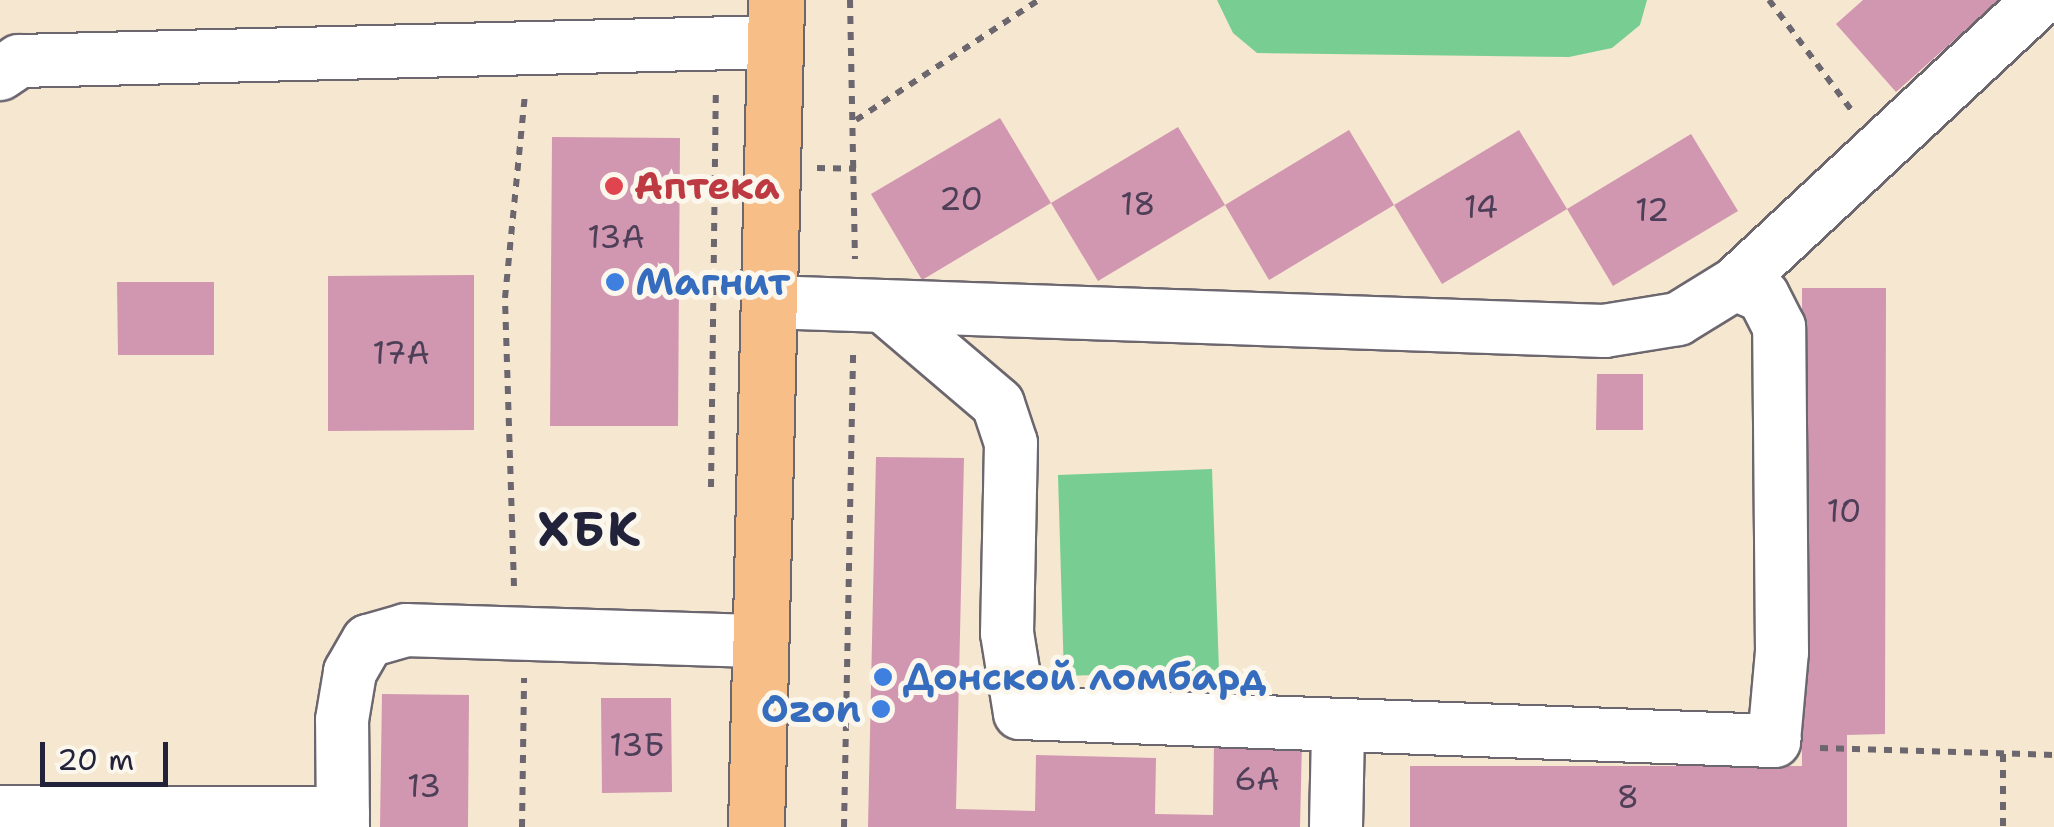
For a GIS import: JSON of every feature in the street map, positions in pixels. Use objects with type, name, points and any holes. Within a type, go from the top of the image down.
[{"type":"main road","points":[[756,827],[777,21]]},
{"type":"street","points":[[768,302],[1604,331],[1678,320],[1736,284],[2040,0]]},
{"type":"street","points":[[6,65],[718,43],[777,21]]},
{"type":"street","points":[[868,304],[928,335],[998,404],[1011,442],[1007,633],[1009,691],[1020,714],[1245,716],[1338,728],[1774,740],[1782,652],[1778,327],[1763,296],[1736,284]]},
{"type":"street","points":[[0,812],[343,820],[342,720],[350,672],[368,641],[406,630],[760,641]]},
{"type":"street","points":[[1336,827],[1338,728]]},
{"type":"path","points":[[844,827],[868,304],[850,0]]},
{"type":"path","points":[[856,120],[1039,0]]},
{"type":"path","points":[[1770,0],[1879,148]]},
{"type":"path","points":[[712,503],[718,43]]},
{"type":"path","points":[[522,827],[524,633],[514,592],[505,298],[535,48]]},
{"type":"path","points":[[1774,740],[2054,756]]},
{"type":"path","points":[[2002,754],[2003,827]]},
{"type":"green space","points":[[1217,0],[1647,0],[1640,25],[1612,48],[1569,57],[1257,53],[1233,33]]},
{"type":"green space","points":[[1212,469],[1219,671],[1064,676],[1058,475]]},
{"type":"building","points":[[1863,0],[1999,0],[1896,92],[1836,24]]},
{"type":"building","points":[[1000,118],[1051,203],[922,280],[871,194]]},
{"type":"building","points":[[1178,127],[1225,205],[1098,281],[1051,203]]},
{"type":"building","points":[[1349,130],[1394,205],[1269,280],[1225,205]]},
{"type":"building","points":[[1519,130],[1567,209],[1442,284],[1394,205]]},
{"type":"building","points":[[1691,134],[1738,211],[1613,286],[1567,209]]},
{"type":"building","name":"Магнит","points":[[552,137],[680,138],[678,426],[550,426]]},
{"type":"building","points":[[474,275],[474,430],[328,431],[328,276]]},
{"type":"building","points":[[117,282],[214,282],[214,355],[118,355]]},
{"type":"building","points":[[1802,288],[1886,288],[1885,734],[1847,735],[1847,827],[1410,827],[1410,766],[1802,766]]},
{"type":"building","points":[[1597,374],[1643,374],[1643,430],[1596,430]]},
{"type":"building","points":[[876,457],[964,458],[956,809],[1035,811],[1036,755],[1156,758],[1155,814],[1213,815],[1214,741],[1302,742],[1300,827],[868,827]]},
{"type":"building","points":[[382,694],[469,695],[468,827],[380,827]]},
{"type":"building","points":[[601,698],[671,698],[672,792],[602,793]]},
{"type":"place","name":"Аптека","points":[[614,186]]},
{"type":"place","name":"Магнит","points":[[615,282]]},
{"type":"place","name":"Донской ломбард","points":[[883,677]]},
{"type":"place","name":"Ozon","points":[[881,709]]},
{"type":"district","name":"ХБК","points":[[590,530]]}]
